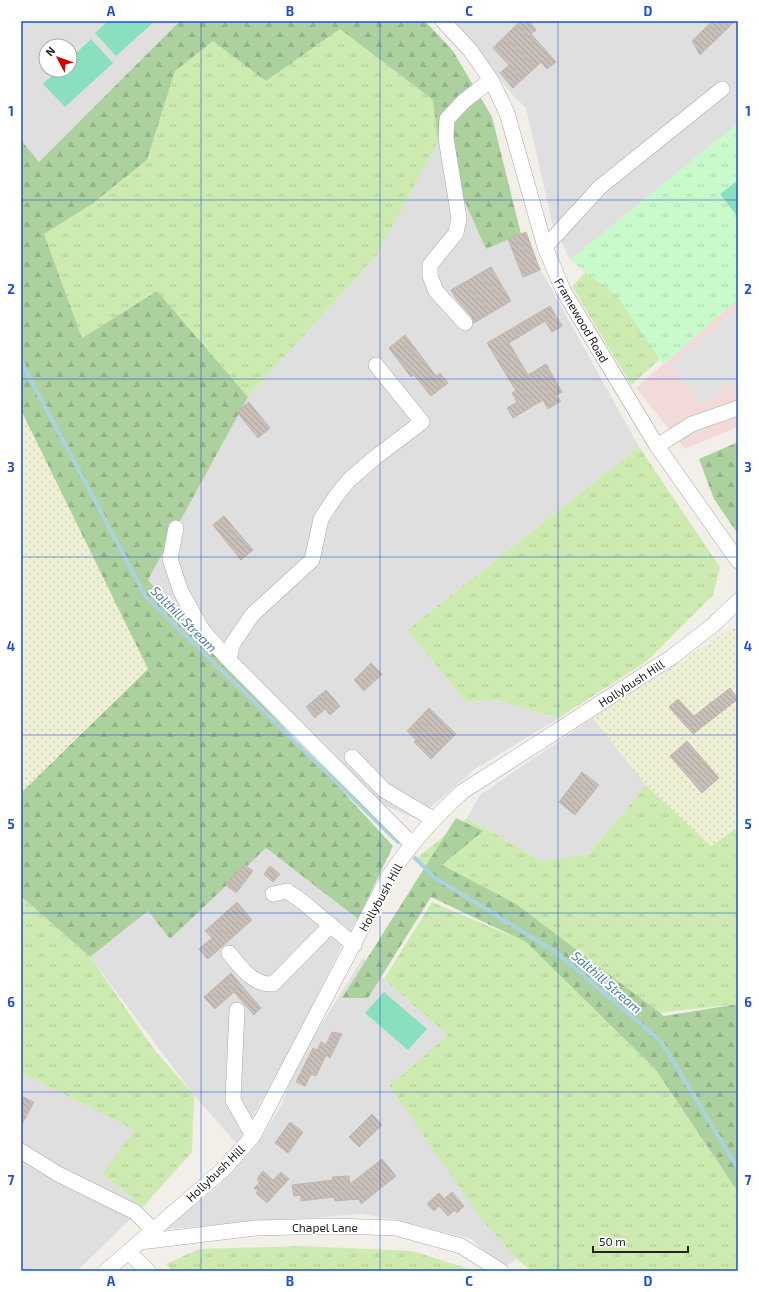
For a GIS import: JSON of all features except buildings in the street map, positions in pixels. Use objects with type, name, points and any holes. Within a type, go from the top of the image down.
[{"type":"street","name":"Framewood Road","points":[[443,21],[470,50],[491,80],[507,113],[545,247],[563,290],[657,446],[738,561]]},
{"type":"street","points":[[465,323],[436,291],[430,276],[430,265],[456,234],[459,218],[446,138],[447,119],[464,101],[491,80]]},
{"type":"street","points":[[545,247],[600,187],[722,89]]},
{"type":"street","points":[[229,660],[232,645],[238,634],[252,616],[312,560],[321,519],[336,496],[349,480],[377,456],[422,422],[376,365]]},
{"type":"street","points":[[657,446],[692,424],[738,408]]},
{"type":"street","points":[[176,528],[170,559],[181,592],[203,631],[229,660],[411,843]]},
{"type":"street","name":"Hollybush Hill","points":[[106,1271],[225,1168],[253,1136],[389,876],[411,843],[433,819],[462,792],[672,657],[713,625],[738,601]]},
{"type":"street","points":[[352,758],[384,790],[433,819]]},
{"type":"street","points":[[273,894],[287,891],[354,945]]},
{"type":"street","points":[[229,953],[246,973],[256,981],[264,985],[273,984],[331,925]]},
{"type":"street","points":[[237,1010],[233,1100],[253,1136]]},
{"type":"street","points":[[21,1151],[58,1174],[135,1212],[154,1230]]},
{"type":"street","name":"Chapel Lane","points":[[140,1242],[256,1228],[333,1226],[396,1228],[461,1246],[501,1271]]},
{"type":"street","points":[[128,1252],[148,1271]]},
{"type":"shaded area","points":[[21,21],[180,21],[39,162],[21,140]]},
{"type":"shaded area","points":[[454,21],[738,21],[738,123],[570,260],[552,222],[526,108],[512,94]]},
{"type":"shaded area","points":[[438,142],[486,249],[521,234],[639,447],[407,630],[466,702],[496,700],[559,718],[475,769],[417,819],[383,805],[148,580],[248,397],[377,255]]},
{"type":"shaded area","points":[[738,299],[738,427],[685,449],[636,388]]},
{"type":"shaded area","points":[[738,308],[738,386],[735,388],[729,382],[702,404],[670,366]]},
{"type":"shaded area","points":[[593,718],[646,785],[589,854],[542,861],[467,818],[480,795]]},
{"type":"shaded area","points":[[266,848],[358,919],[345,939],[300,1032],[237,1144],[194,1095],[90,957],[148,911],[170,939]]},
{"type":"shaded area","points":[[363,958],[384,979],[449,1035],[485,1224],[517,1259],[504,1268],[471,1239],[397,1220],[362,1214],[165,1229],[216,1188],[255,1148],[282,1104],[297,1063]]},
{"type":"shaded area","points":[[21,1073],[136,1130],[102,1174],[143,1207],[77,1271],[21,1271]]},
{"type":"green space","points":[[108,21],[155,21],[116,56],[95,33]]},
{"type":"green space","points":[[180,21],[425,21],[453,51],[492,117],[521,234],[486,249],[438,142],[433,100],[340,29],[266,81],[213,41],[175,71],[147,160],[92,204],[44,234],[82,338],[157,291],[248,397],[148,580],[393,846],[358,919],[266,848],[170,939],[148,911],[90,957],[21,896],[21,793],[148,669],[21,410],[21,140],[39,162]]},
{"type":"green space","points":[[340,29],[433,100],[438,142],[377,255],[248,397],[157,291],[82,338],[44,234],[92,204],[147,160],[175,71],[213,40],[266,81]]},
{"type":"green space","points":[[91,39],[113,63],[65,107],[43,84],[49,78],[78,78],[78,51]]},
{"type":"green space","points":[[738,123],[738,299],[663,365],[618,297],[570,260]]},
{"type":"green space","points":[[738,180],[738,217],[720,194]]},
{"type":"green space","points":[[624,234],[721,305],[631,385],[572,286]]},
{"type":"green space","points":[[21,410],[148,669],[21,793]]},
{"type":"green space","points":[[738,442],[738,534],[714,499],[699,459]]},
{"type":"green space","points":[[639,447],[720,567],[713,595],[647,661],[559,718],[496,700],[466,702],[407,630]]},
{"type":"green space","points":[[738,624],[738,827],[711,846],[646,785],[593,718]]},
{"type":"green space","points":[[646,785],[711,846],[738,827],[738,1004],[638,1015],[507,916],[414,860],[467,818],[542,861],[589,854]]},
{"type":"green space","points":[[456,818],[483,831],[442,865],[516,904],[664,1016],[738,1004],[738,1192],[656,1070],[526,942],[431,897],[368,998],[342,998]]},
{"type":"green space","points":[[21,896],[90,957],[156,1052],[194,1095],[192,1152],[143,1207],[102,1174],[135,1130],[21,1073]]},
{"type":"green space","points":[[432,902],[526,942],[656,1070],[738,1192],[738,1271],[531,1271],[517,1259],[485,1224],[389,1086],[448,1035],[384,979]]},
{"type":"green space","points":[[384,992],[427,1029],[408,1050],[365,1013]]},
{"type":"green space","points":[[301,1246],[413,1251],[475,1271],[172,1271],[166,1264],[199,1249]]},
{"type":"waterway","name":"Salthill Stream","points":[[21,361],[146,597],[398,842]]},
{"type":"waterway","name":"Salthill Stream","points":[[415,858],[434,877],[557,953],[661,1041],[738,1169]]}]
